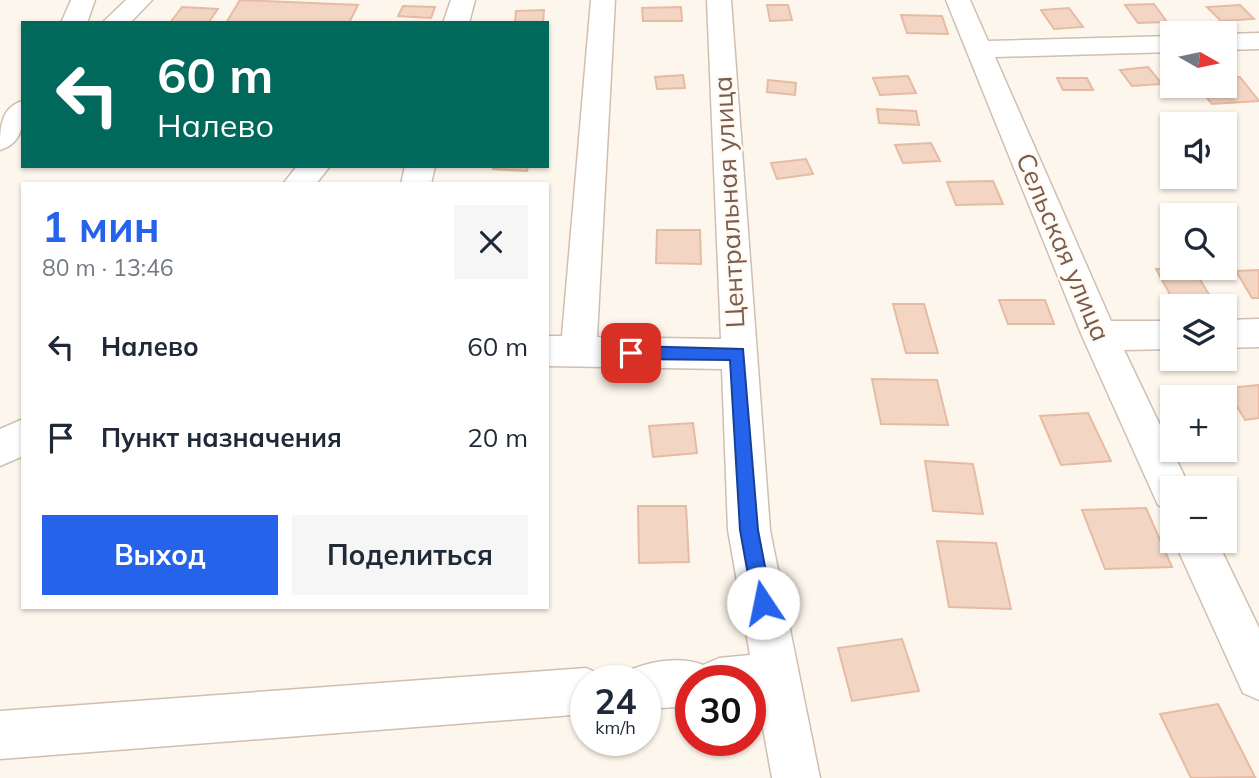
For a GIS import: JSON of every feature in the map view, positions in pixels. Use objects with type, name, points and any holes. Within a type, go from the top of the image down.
[{"type":"street","points":[[75,21],[83,0]]},
{"type":"street","points":[[117,21],[140,0]]},
{"type":"street","points":[[457,21],[463,0]]},
{"type":"street","points":[[603,0],[563,352],[737,354]]},
{"type":"street","name":"Центральная улица","points":[[719,0],[749,530],[796,778]]},
{"type":"street","name":"Сельская улица","points":[[958,0],[1100,336],[1165,476]]},
{"type":"street","points":[[1237,42],[1259,41]]},
{"type":"street","points":[[979,49],[1160,44]]},
{"type":"street","points":[[0,140],[21,113]]},
{"type":"street","points":[[300,182],[313,168]]},
{"type":"street","points":[[1237,334],[1259,333]]},
{"type":"street","points":[[1100,336],[1160,335]]},
{"type":"street","points":[[0,448],[21,437]]},
{"type":"street","points":[[1201,553],[1259,677]]},
{"type":"street","points":[[766,677],[777,676]]},
{"type":"street","points":[[0,735],[570,692]]},
{"type":"building","points":[[240,0],[358,5],[350,21],[227,21]]},
{"type":"building","points":[[1154,4],[1166,21],[1138,23],[1125,5]]},
{"type":"building","points":[[767,5],[788,5],[792,20],[770,21]]},
{"type":"building","points":[[1240,5],[1254,19],[1221,21],[1207,7]]},
{"type":"building","points":[[403,6],[435,7],[431,18],[398,16]]},
{"type":"building","points":[[182,7],[218,9],[209,21],[172,21]]},
{"type":"building","points":[[681,7],[682,21],[643,21],[642,8]]},
{"type":"building","points":[[1069,8],[1083,27],[1054,29],[1041,10]]},
{"type":"building","points":[[544,10],[543,21],[515,21],[516,11]]},
{"type":"building","points":[[901,15],[942,16],[948,34],[907,33]]},
{"type":"building","points":[[1148,67],[1160,84],[1132,86],[1120,70]]},
{"type":"building","points":[[683,75],[685,88],[657,89],[655,77]]},
{"type":"building","points":[[908,76],[916,93],[880,95],[873,78]]},
{"type":"building","points":[[1237,77],[1240,77],[1259,101],[1212,104],[1207,98],[1237,98]]},
{"type":"building","points":[[1057,78],[1087,78],[1093,90],[1063,90]]},
{"type":"building","points":[[768,80],[796,83],[795,95],[767,92]]},
{"type":"building","points":[[877,109],[916,111],[919,125],[879,123]]},
{"type":"building","points":[[931,143],[940,161],[903,163],[895,145]]},
{"type":"building","points":[[806,159],[813,174],[777,179],[771,163]]},
{"type":"building","points":[[493,168],[528,168],[527,171]]},
{"type":"building","points":[[993,181],[1003,204],[956,205],[947,182]]},
{"type":"building","points":[[657,230],[700,230],[701,264],[656,263]]},
{"type":"building","points":[[1259,270],[1259,298],[1252,298],[1237,271]]},
{"type":"building","points":[[1162,280],[1200,280],[1209,294],[1170,294]]},
{"type":"building","points":[[999,300],[1045,300],[1054,324],[1008,324]]},
{"type":"building","points":[[893,304],[924,304],[938,353],[906,353]]},
{"type":"building","points":[[872,379],[937,380],[948,425],[881,424]]},
{"type":"building","points":[[1259,385],[1259,418],[1245,420],[1237,407],[1237,387]]},
{"type":"building","points":[[1088,413],[1111,461],[1061,465],[1040,416]]},
{"type":"building","points":[[693,423],[697,453],[653,457],[649,426]]},
{"type":"building","points":[[925,461],[973,464],[983,514],[933,511]]},
{"type":"building","points":[[638,506],[686,506],[689,562],[639,563]]},
{"type":"building","points":[[1146,508],[1160,540],[1160,553],[1166,553],[1172,567],[1105,569],[1082,510]]},
{"type":"building","points":[[937,541],[996,543],[1011,609],[949,607]]},
{"type":"building","points":[[902,639],[919,691],[852,701],[838,648]]},
{"type":"building","points":[[1218,704],[1255,777],[1191,778],[1160,714]]},
{"type":"route","points":[[631,353],[737,354],[749,530],[763,603]]}]
